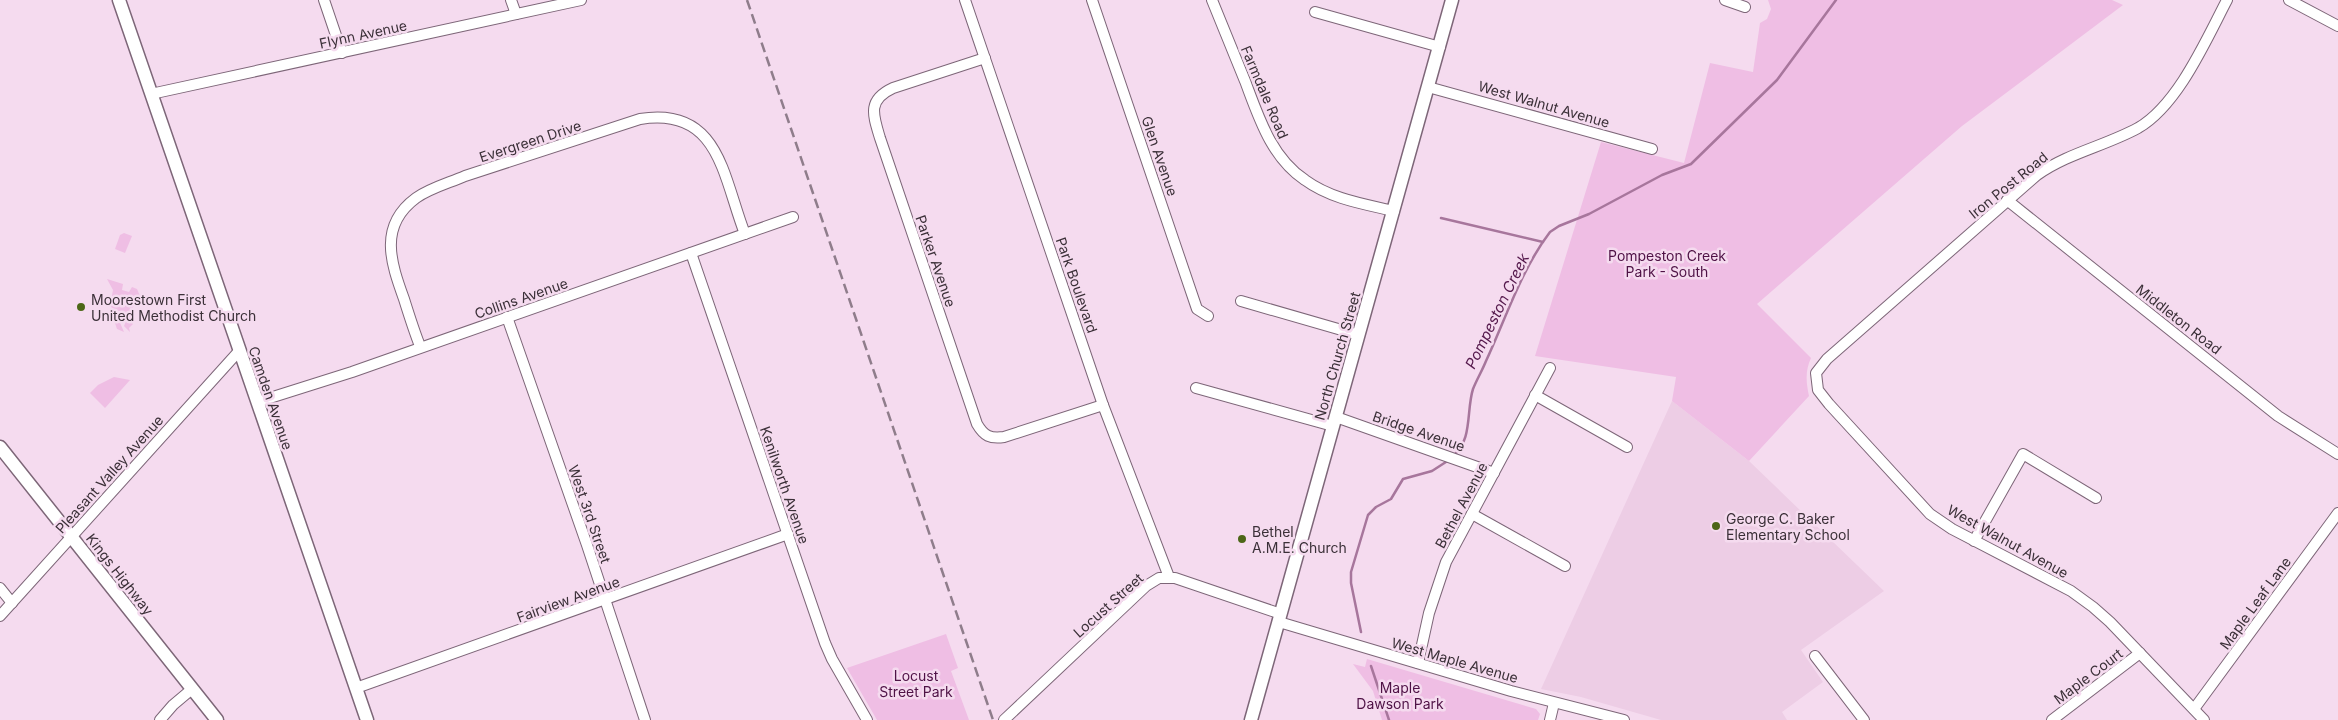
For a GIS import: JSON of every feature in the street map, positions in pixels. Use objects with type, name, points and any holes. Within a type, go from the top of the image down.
[{"type":"main road","name":"Camden Avenue","points":[[119,0],[367,720]]},
{"type":"main road","name":"North Church Street","points":[[1252,720],[1452,0]]},
{"type":"main road","name":"Kings Highway","points":[[0,447],[216,720]]},
{"type":"street","points":[[324,0],[342,53]]},
{"type":"street","points":[[511,0],[516,14]]},
{"type":"street","name":"Flynn Avenue","points":[[151,94],[581,0]]},
{"type":"street","name":"Park Boulevard","points":[[964,0],[1103,405],[1169,577]]},
{"type":"street","name":"Glen Avenue","points":[[1092,0],[1197,309],[1208,316]]},
{"type":"street","name":"Farmdale Road","points":[[1212,0],[1266,134],[1283,161],[1305,181],[1324,191],[1344,199],[1394,211]]},
{"type":"street","points":[[1725,0],[1745,6]]},
{"type":"street","name":"Iron Post Road","points":[[1816,373],[1827,359],[2007,200],[2047,168],[2070,156],[2138,128],[2158,113],[2181,84],[2227,0]]},
{"type":"street","points":[[2289,0],[2338,26]]},
{"type":"street","points":[[1315,12],[1440,47]]},
{"type":"street","name":"Parker Avenue","points":[[985,58],[893,88],[880,95],[873,112],[924,273],[980,429],[990,438],[1004,436],[1103,405]]},
{"type":"street","name":"West Walnut Avenue","points":[[1428,87],[1652,148]]},
{"type":"street","name":"Evergreen Drive","points":[[420,346],[390,260],[392,234],[404,211],[415,199],[438,186],[465,176],[640,118],[669,117],[688,122],[703,134],[715,150],[745,234]]},
{"type":"street","name":"Middleton Road","points":[[2007,200],[2278,416],[2338,454]]},
{"type":"street","name":"Collins Avenue","points":[[257,402],[352,372],[420,346],[793,217]]},
{"type":"street","name":"Kenilworth Avenue","points":[[691,253],[832,659],[867,720]]},
{"type":"street","points":[[1241,301],[1359,334]]},
{"type":"street","name":"West 3rd Street","points":[[506,317],[645,720]]},
{"type":"street","name":"Pleasant Valley Avenue","points":[[0,616],[239,351]]},
{"type":"street","name":"Bethel Avenue","points":[[1418,663],[1429,613],[1441,573],[1550,368]]},
{"type":"street","name":"West Walnut Avenue","points":[[1816,373],[1818,390],[1829,404],[1930,514],[1952,529],[2071,591],[2110,622],[2204,720]]},
{"type":"street","name":"Bridge Avenue","points":[[1196,388],[1334,421],[1494,473]]},
{"type":"street","points":[[1535,396],[1627,447]]},
{"type":"street","points":[[1974,541],[2024,454],[2096,498]]},
{"type":"street","name":"Maple Leaf Lane","points":[[2194,709],[2338,513]]},
{"type":"street","points":[[1472,514],[1565,566]]},
{"type":"street","name":"Fairview Avenue","points":[[356,688],[788,534]]},
{"type":"street","points":[[1169,577],[1280,618]]},
{"type":"street","name":"Locust Street","points":[[1006,719],[1146,586],[1159,578],[1169,577]]},
{"type":"street","points":[[0,588],[12,603]]},
{"type":"street","name":"West Maple Avenue","points":[[1280,618],[1418,663],[1554,703],[1624,720]]},
{"type":"street","name":"Maple Court","points":[[2052,720],[2140,653]]},
{"type":"street","points":[[1815,656],[1862,720]]},
{"type":"street","points":[[160,720],[173,705],[192,689]]},
{"type":"street","points":[[1550,720],[1554,703]]},
{"type":"shaded area","name":"George C. Baker Elementary School","points":[[1672,401],[1749,461],[1884,591],[1801,650],[1823,682],[1782,712],[1787,720],[1661,720],[1581,697],[1541,689]]},
{"type":"green space","name":"Pompeston Creek Park - South","points":[[1768,0],[2112,0],[2123,5],[1962,126],[1757,304],[1811,358],[1807,377],[1809,396],[1749,461],[1672,401],[1676,377],[1535,356],[1601,142],[1684,163],[1710,63],[1753,72],[1760,23],[1767,19],[1771,9]]},
{"type":"green space","points":[[124,233],[132,236],[125,253],[115,249],[120,235]]},
{"type":"green space","points":[[107,279],[123,284],[122,290],[129,292],[132,287],[137,289],[140,296],[128,315],[133,324],[129,328],[130,332],[124,326],[126,321],[110,306],[113,290]]},
{"type":"green space","points":[[112,316],[118,318],[124,332],[117,329],[114,320],[109,323],[108,320]]},
{"type":"green space","points":[[114,377],[130,380],[105,408],[90,393],[98,385]]},
{"type":"green space","name":"Locust Street Park","points":[[946,634],[958,668],[951,671],[969,720],[877,720],[847,668]]},
{"type":"green space","name":"Maple Dawson Park","points":[[1367,659],[1536,709],[1540,714],[1538,720],[1382,720],[1373,691],[1353,664],[1365,667]]},
{"type":"waterway","name":"Pompeston Creek","points":[[1453,456],[1464,442],[1473,389],[1522,278],[1550,232],[1559,226],[1589,214],[1662,175],[1691,164],[1777,80],[1836,0]]},
{"type":"waterway","points":[[1441,218],[1543,242]]},
{"type":"waterway","name":"Pompeston Creek","points":[[1361,632],[1351,583],[1351,572],[1368,515],[1376,507],[1391,499],[1403,479],[1432,471],[1449,460]]},
{"type":"waterway","name":"Pompeston Creek","points":[[1371,666],[1389,720]]},
{"type":"railway","points":[[747,0],[993,720]]},
{"type":"place","name":"Moorestown First United Methodist Church","points":[[81,307]]},
{"type":"place","name":"George C. Baker Elementary School","points":[[1716,526]]},
{"type":"place","name":"Bethel A.M.E. Church","points":[[1242,539]]}]
